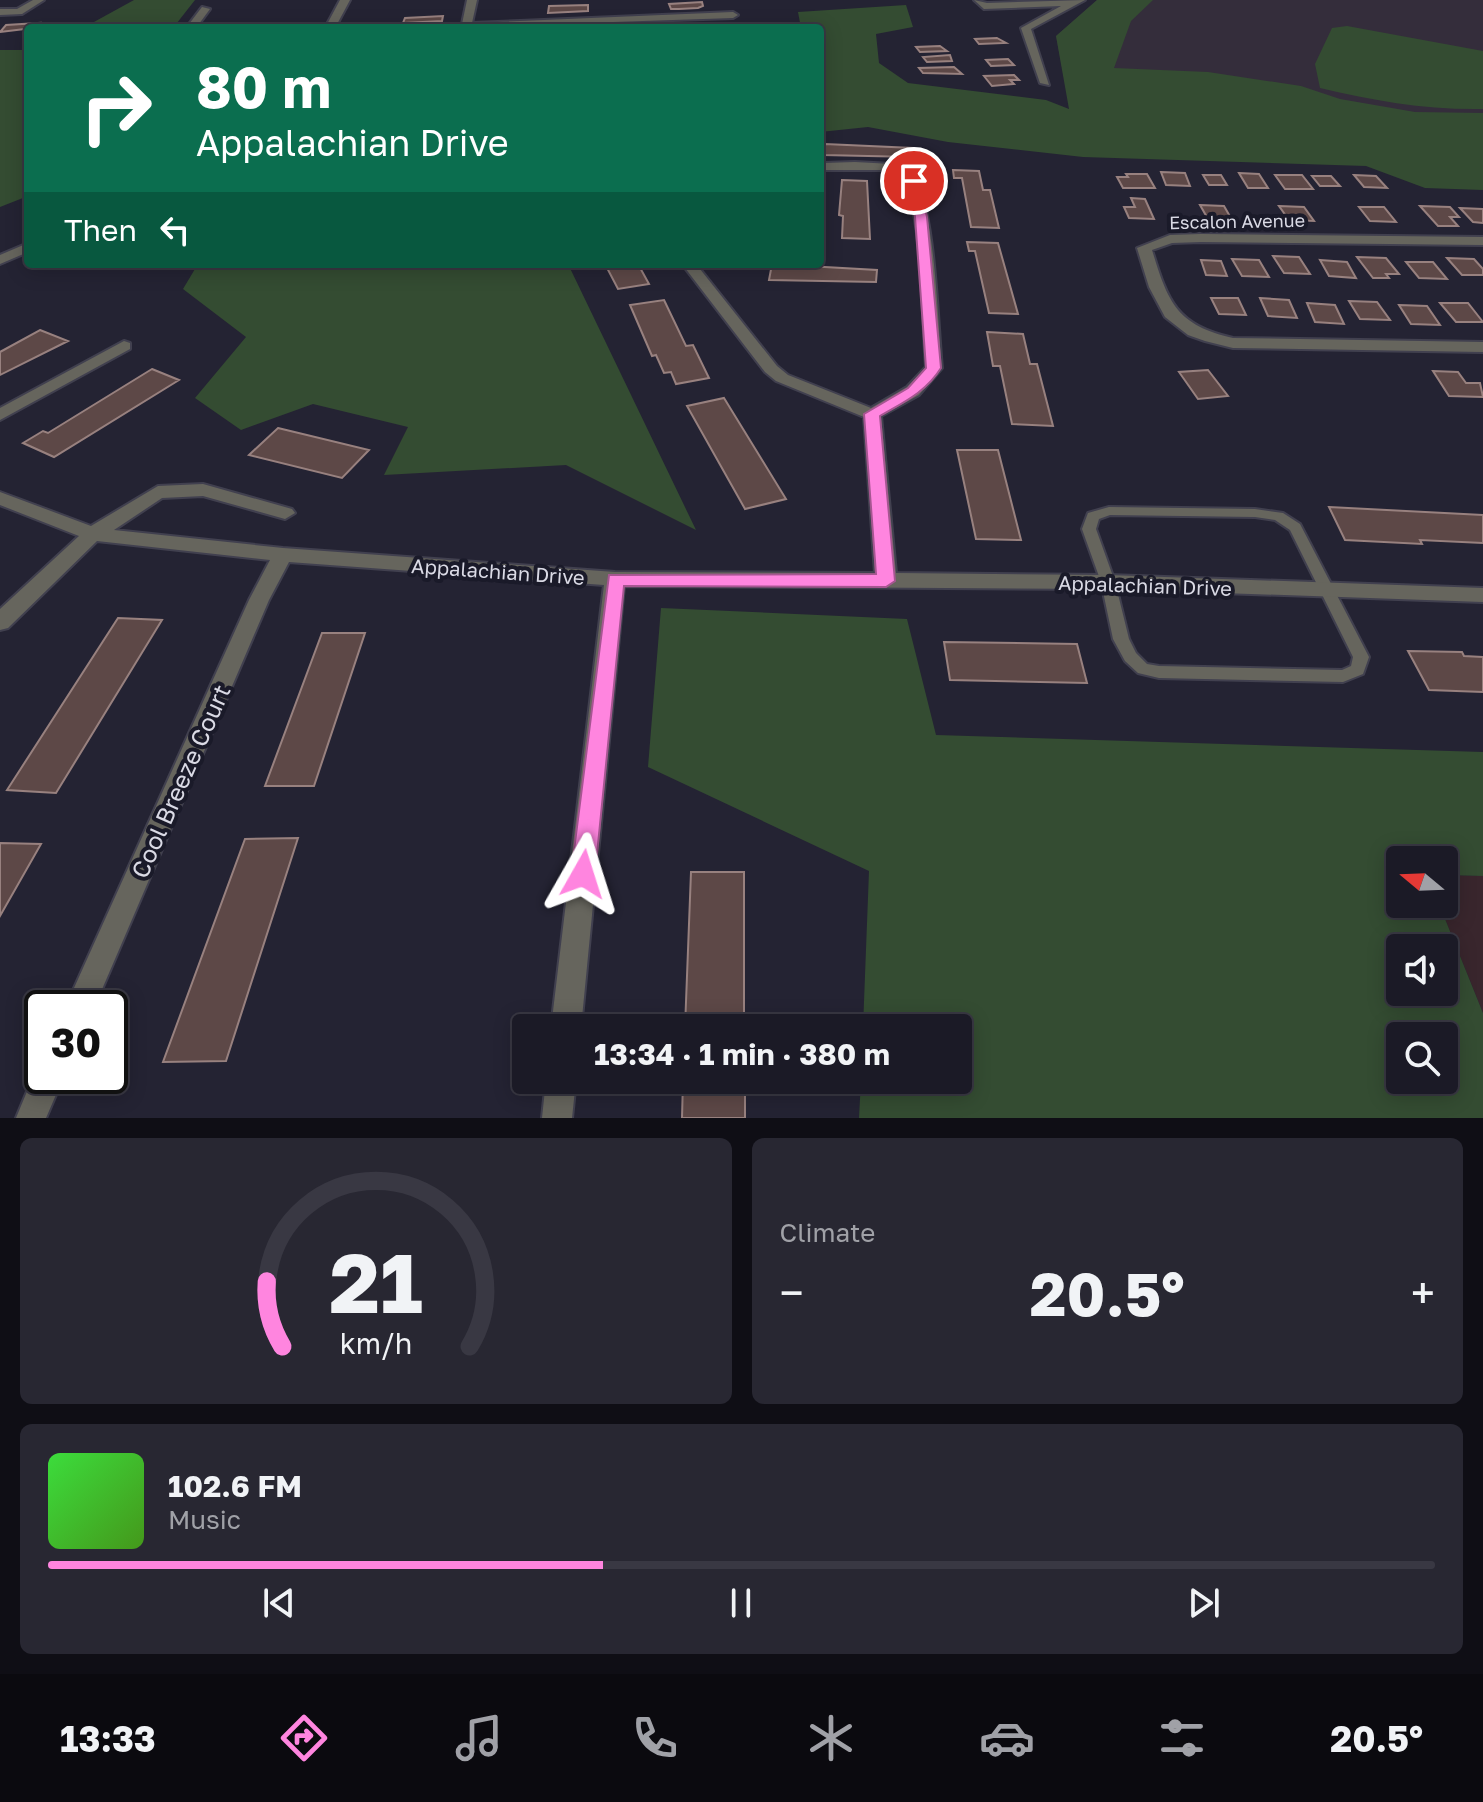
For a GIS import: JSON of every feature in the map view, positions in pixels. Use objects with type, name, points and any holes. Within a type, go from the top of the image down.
[{"type":"street","points":[[0,12],[19,12],[39,0]]},
{"type":"street","points":[[332,24],[345,0]]},
{"type":"street","points":[[467,24],[472,0]]},
{"type":"street","points":[[726,0],[736,24]]},
{"type":"street","points":[[981,3],[1078,2]]},
{"type":"street","points":[[1045,83],[1026,28],[1078,2]]},
{"type":"street","points":[[194,24],[205,9]]},
{"type":"street","points":[[517,24],[733,15]]},
{"type":"street","points":[[824,167],[890,168],[908,173],[914,181],[921,217],[934,368],[913,391],[872,414]]},
{"type":"street","name":"Escalon Avenue","points":[[1483,241],[1201,238],[1170,239],[1144,248],[1155,286],[1173,320],[1206,337],[1233,343],[1483,347]]},
{"type":"street","points":[[0,260],[24,249]]},
{"type":"street","points":[[692,268],[771,369],[782,378],[872,414]]},
{"type":"street","points":[[0,415],[124,346]]},
{"type":"street","points":[[872,414],[886,581]]},
{"type":"street","points":[[0,622],[93,534],[158,492],[203,490],[285,513]]},
{"type":"street","name":"Appalachian Drive","points":[[0,498],[93,534],[283,555],[615,579],[1108,582],[1483,595]]},
{"type":"street","name":"Cool Breeze Court","points":[[87,990],[259,600],[283,555]]},
{"type":"street","points":[[568,1014],[615,579]]},
{"type":"street","points":[[31,1118],[41,1094]]},
{"type":"street","points":[[557,1118],[560,1094]]},
{"type":"lane","points":[[1109,511],[1278,516],[1295,527],[1326,591],[1361,657],[1358,670],[1343,676],[1159,672],[1143,669],[1130,657],[1121,639],[1108,582],[1089,529],[1093,516],[1109,511]]},
{"type":"shaded area","points":[[1097,0],[1483,0],[1483,117],[1070,109],[1056,36]]},
{"type":"shaded area","points":[[1458,875],[1483,876],[1483,1013],[1458,951],[1458,934],[1451,934],[1445,918],[1458,918]]},
{"type":"green space","points":[[134,0],[195,0],[176,24],[90,24]]},
{"type":"green space","points":[[1097,0],[1153,0],[1131,21],[1114,68],[1208,72],[1301,86],[1340,99],[1415,112],[1483,113],[1483,190],[1425,188],[1366,166],[1083,157],[948,142],[868,127],[824,132],[824,24],[800,24],[798,12],[906,5],[913,27],[876,34],[879,63],[908,83],[1046,100],[1069,109],[1056,36]]},
{"type":"green space","points":[[1347,26],[1483,51],[1483,109],[1401,104],[1320,88],[1315,64],[1332,28]]},
{"type":"green space","points":[[0,50],[24,50],[24,198],[0,207]]},
{"type":"green space","points":[[196,268],[570,268],[696,530],[566,465],[384,475],[408,427],[313,404],[241,430],[195,398],[246,337],[183,289]]},
{"type":"green space","points":[[661,608],[907,619],[936,735],[1483,752],[1483,876],[1458,875],[1458,846],[1386,846],[1386,918],[1445,918],[1451,934],[1386,934],[1386,1006],[1458,1006],[1458,951],[1483,1013],[1483,1118],[859,1118],[860,1094],[972,1094],[972,1014],[864,1014],[869,871],[648,767]]},
{"type":"building","points":[[702,2],[703,6],[698,8],[671,9],[669,4]]},
{"type":"building","points":[[588,5],[588,11],[548,13],[549,6]]},
{"type":"building","points":[[443,16],[442,21],[403,23],[405,18]]},
{"type":"building","points":[[39,23],[24,24],[24,29],[0,32],[6,25]]},
{"type":"building","points":[[997,38],[1006,43],[979,44],[975,39]]},
{"type":"building","points":[[940,46],[947,51],[920,52],[916,47]]},
{"type":"building","points":[[950,55],[952,61],[927,62],[923,57]]},
{"type":"building","points":[[1008,59],[1014,65],[991,66],[986,60]]},
{"type":"building","points":[[954,67],[962,74],[923,73],[919,68]]},
{"type":"building","points":[[1014,75],[1019,80],[1010,80],[1014,84],[992,86],[984,76]]},
{"type":"building","points":[[825,144],[913,148],[913,157],[824,155]]},
{"type":"building","points":[[953,170],[979,171],[983,190],[990,190],[999,228],[971,227],[962,178],[954,178]]},
{"type":"building","points":[[1161,172],[1185,173],[1190,186],[1166,185]]},
{"type":"building","points":[[1239,173],[1259,174],[1268,188],[1248,188]]},
{"type":"building","points":[[1126,174],[1147,174],[1155,188],[1123,188],[1117,177],[1128,177]]},
{"type":"building","points":[[1203,175],[1221,175],[1227,185],[1209,185]]},
{"type":"building","points":[[1275,175],[1302,175],[1313,189],[1285,189]]},
{"type":"building","points":[[1354,175],[1376,176],[1387,188],[1364,187]]},
{"type":"building","points":[[1312,176],[1331,176],[1340,186],[1320,186]]},
{"type":"building","points":[[842,180],[867,181],[870,239],[842,238],[843,216],[839,215]]},
{"type":"building","points":[[1131,198],[1145,199],[1154,219],[1129,218],[1124,207],[1135,207]]},
{"type":"building","points":[[1200,205],[1224,206],[1232,220],[1208,219]]},
{"type":"building","points":[[1279,206],[1304,207],[1314,221],[1289,220]]},
{"type":"building","points":[[1420,206],[1450,207],[1459,217],[1450,217],[1458,226],[1438,226]]},
{"type":"building","points":[[1359,207],[1384,207],[1396,222],[1370,221]]},
{"type":"building","points":[[1460,208],[1483,209],[1483,223],[1473,222]]},
{"type":"building","points":[[967,242],[998,243],[1018,314],[989,313],[975,251],[969,251]]},
{"type":"building","points":[[1273,256],[1299,257],[1310,274],[1284,273]]},
{"type":"building","points":[[1357,257],[1386,258],[1399,274],[1386,274],[1389,278],[1373,278]]},
{"type":"building","points":[[1447,258],[1474,259],[1483,269],[1483,275],[1462,275]]},
{"type":"building","points":[[1232,259],[1259,260],[1269,277],[1242,276]]},
{"type":"building","points":[[1201,260],[1221,261],[1227,276],[1206,275]]},
{"type":"building","points":[[1320,260],[1347,262],[1356,278],[1329,276]]},
{"type":"building","points":[[1406,262],[1433,262],[1447,279],[1419,278]]},
{"type":"building","points":[[607,268],[640,268],[649,284],[618,289]]},
{"type":"building","points":[[771,268],[877,270],[876,282],[769,280]]},
{"type":"building","points":[[1211,298],[1238,298],[1246,315],[1219,314]]},
{"type":"building","points":[[1260,298],[1289,300],[1297,318],[1268,316]]},
{"type":"building","points":[[664,300],[686,346],[693,345],[709,378],[676,384],[671,372],[664,373],[656,355],[652,356],[630,305]]},
{"type":"building","points":[[1349,301],[1377,302],[1390,320],[1360,319]]},
{"type":"building","points":[[1307,303],[1335,305],[1344,324],[1315,322]]},
{"type":"building","points":[[1440,303],[1468,303],[1483,322],[1456,322]]},
{"type":"building","points":[[1399,305],[1427,306],[1440,325],[1411,324]]},
{"type":"building","points":[[40,330],[68,341],[0,375],[0,352]]},
{"type":"building","points":[[987,332],[1023,334],[1030,364],[1037,364],[1053,426],[1012,424],[1000,366],[993,366]]},
{"type":"building","points":[[152,369],[179,380],[54,457],[23,443],[43,431],[48,433]]},
{"type":"building","points":[[1208,370],[1228,396],[1198,399],[1179,372]]},
{"type":"building","points":[[1433,371],[1458,372],[1466,383],[1480,383],[1483,397],[1449,396]]},
{"type":"building","points":[[724,398],[786,499],[745,509],[687,406]]},
{"type":"building","points":[[278,428],[369,450],[342,478],[249,455]]},
{"type":"building","points":[[957,450],[998,450],[1021,540],[976,539]]},
{"type":"building","points":[[1329,507],[1483,515],[1483,543],[1345,540]]},
{"type":"building","points":[[118,618],[162,620],[56,793],[7,790]]},
{"type":"building","points":[[322,633],[365,633],[314,786],[265,786]]},
{"type":"building","points":[[944,642],[1077,644],[1087,683],[950,680]]},
{"type":"building","points":[[1408,651],[1462,652],[1464,656],[1483,657],[1483,692],[1429,690]]},
{"type":"building","points":[[298,838],[226,1061],[163,1062],[245,839]]},
{"type":"building","points":[[0,843],[41,844],[0,916]]},
{"type":"building","points":[[691,872],[744,872],[744,1014],[686,1014]]},
{"type":"building","points":[[683,1094],[745,1094],[745,1118],[682,1118]]},
{"type":"route","points":[[583,874],[615,579],[886,581],[872,414],[913,391],[934,368],[921,217],[914,181]]}]
